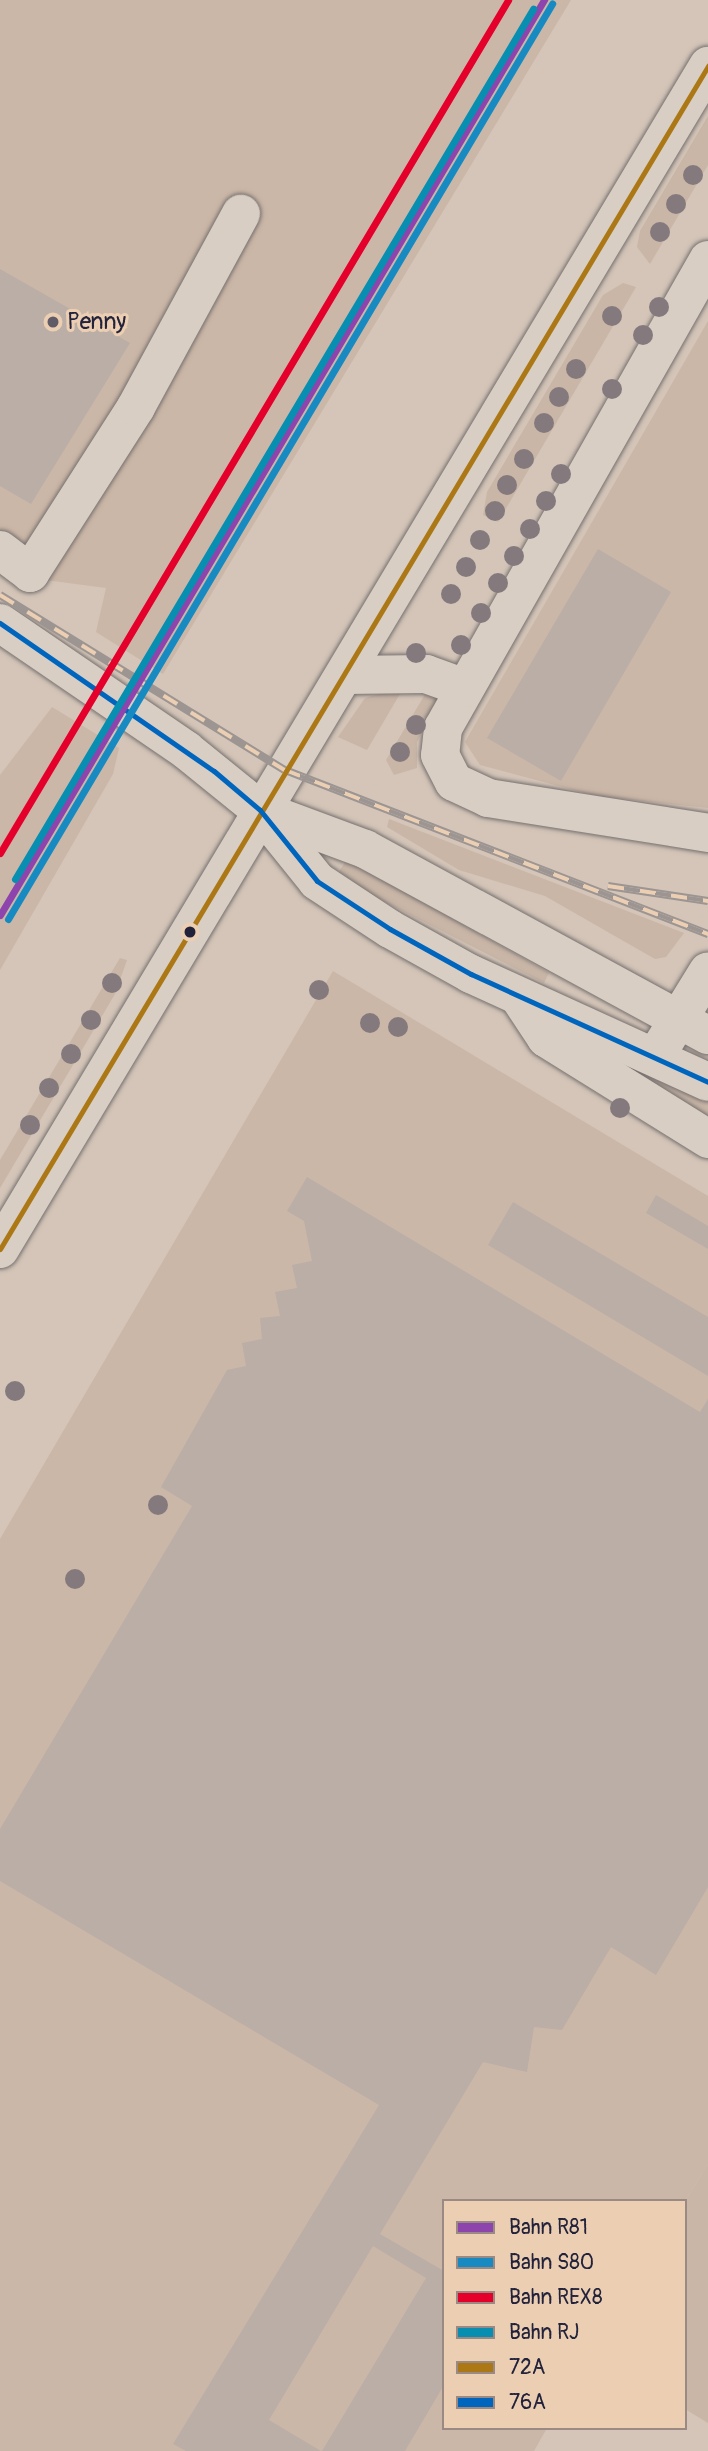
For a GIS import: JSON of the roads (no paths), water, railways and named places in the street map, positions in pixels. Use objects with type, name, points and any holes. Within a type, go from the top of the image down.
[{"type":"main road","points":[[0,1249],[260,810],[345,676],[708,66]]},
{"type":"main road","points":[[241,214],[136,408],[30,573],[3,625],[187,750],[260,810],[317,881],[390,929],[519,997],[657,1054],[708,1082]]},
{"type":"main road","points":[[708,260],[443,728],[440,755],[454,782],[488,798],[708,833]]},
{"type":"main road","points":[[0,550],[30,573]]},
{"type":"main road","points":[[345,676],[426,674],[465,688]]},
{"type":"main road","points":[[260,810],[365,849],[694,1027]]},
{"type":"main road","points":[[657,1054],[694,1027],[708,971]]},
{"type":"main road","points":[[519,997],[546,1038],[708,1139]]},
{"type":"railway","points":[[0,595],[285,770],[708,934]]},
{"type":"railway","points":[[608,886],[708,901]]},
{"type":"rail line","name":"REX8","points":[[0,853],[508,0]]},
{"type":"rail line","name":"R81","points":[[0,915],[544,0]]},
{"type":"rail line","name":"S80","points":[[8,919],[552,4]]},
{"type":"rail line","name":"RJ","points":[[15,879],[533,9]]},
{"type":"place","name":"Penny","points":[[53,322]]}]
